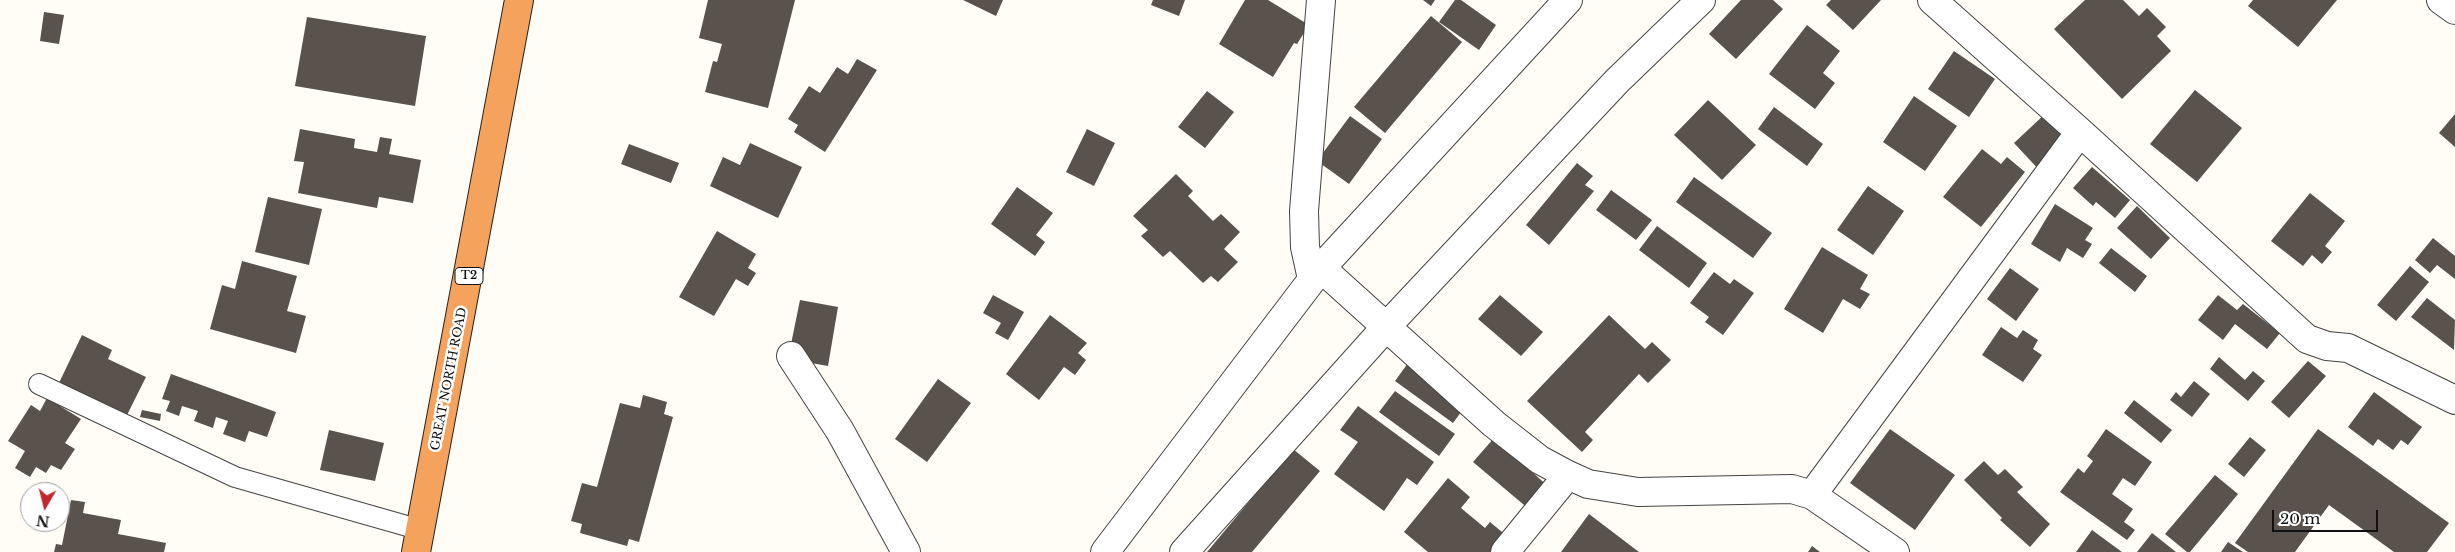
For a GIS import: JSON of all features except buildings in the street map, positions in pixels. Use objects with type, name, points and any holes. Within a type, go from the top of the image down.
[{"type":"highway","name":"GREAT NORTH ROAD","points":[[418,541],[519,0]]},
{"type":"street","points":[[1321,0],[1304,211],[1305,248],[1316,273],[1386,327],[1494,424],[1540,460],[1568,475],[1588,484],[1631,491],[1792,489],[1812,495],[1895,552]]},
{"type":"street","points":[[1105,552],[1316,273],[1568,0]]},
{"type":"street","points":[[1184,552],[1386,327],[1617,81],[1701,0]]},
{"type":"street","points":[[1932,0],[2307,339],[2327,346],[2348,348],[2455,400]]},
{"type":"street","points":[[2441,0],[2455,10]]},
{"type":"street","points":[[1812,495],[2080,132]]},
{"type":"street","points":[[792,356],[840,430],[906,552]]},
{"type":"street","points":[[1505,552],[1568,475]]},
{"type":"lane","points":[[39,384],[234,477],[418,541]]}]
